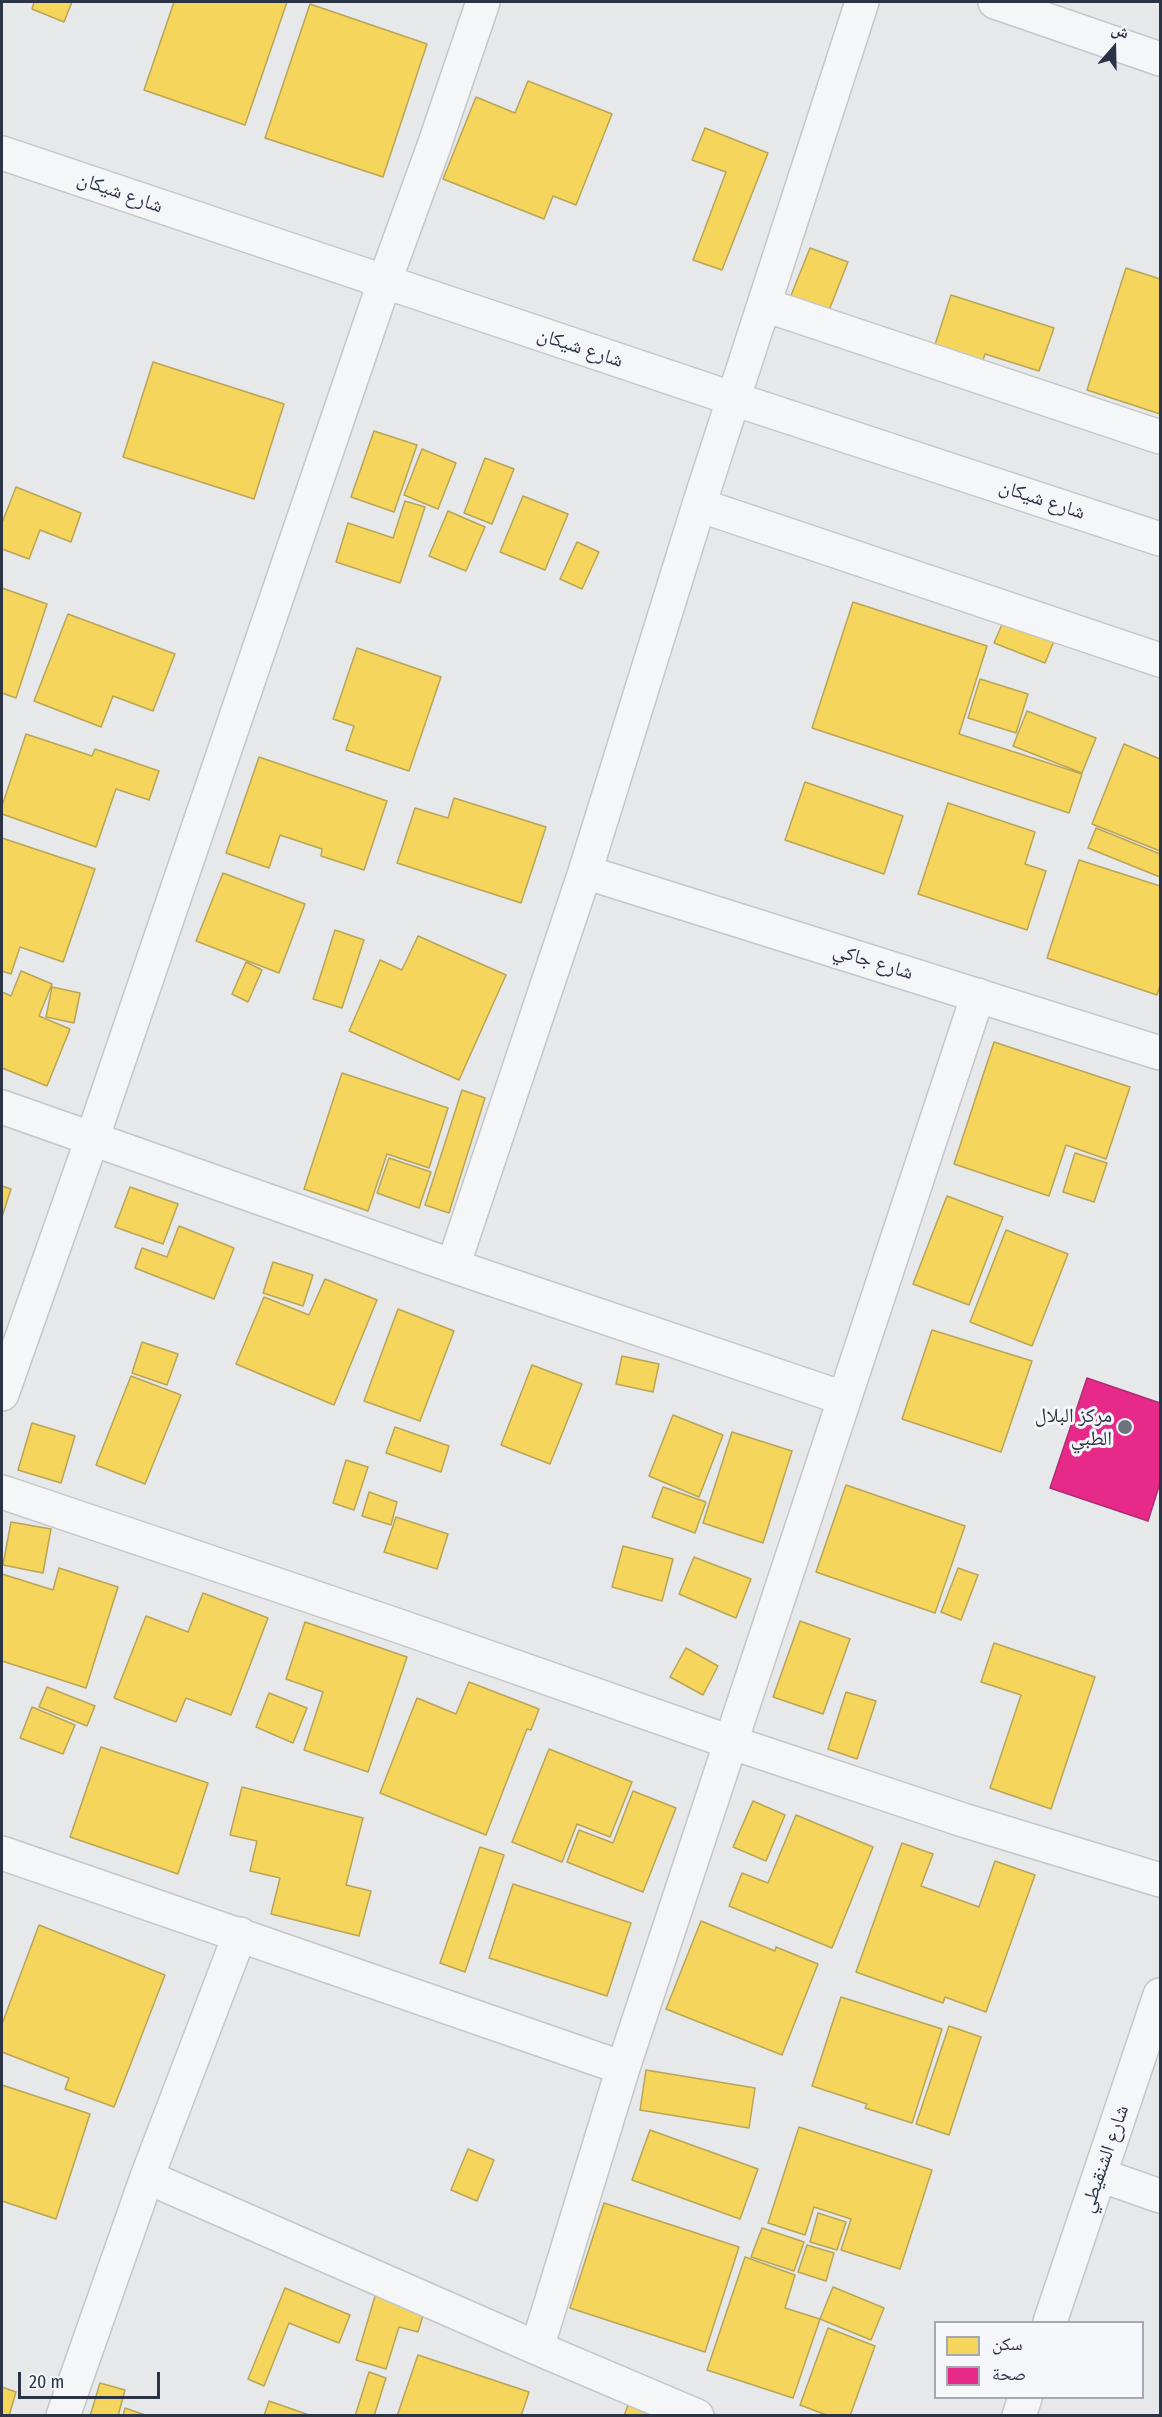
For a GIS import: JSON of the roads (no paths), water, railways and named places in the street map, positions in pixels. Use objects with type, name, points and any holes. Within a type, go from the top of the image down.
[{"type":"street","points":[[2,1394],[483,2]]},
{"type":"street","points":[[453,1266],[585,872],[699,505],[862,2]]},
{"type":"street","points":[[995,2],[1161,59]]},
{"type":"street","name":"شارع شيكان","points":[[2,153],[384,283],[1161,539]]},
{"type":"street","points":[[765,304],[1161,437]]},
{"type":"street","points":[[699,505],[1161,660]]},
{"type":"street","name":"شارع جاكي","points":[[585,872],[1161,1053]]},
{"type":"street","points":[[537,2348],[623,2068],[978,995]]},
{"type":"street","points":[[2,1107],[453,1266],[843,1398]]},
{"type":"street","points":[[2,1492],[407,1629],[730,1742],[963,1820],[1161,1880]]},
{"type":"street","points":[[2,1853],[623,2068]]},
{"type":"street","points":[[63,2415],[147,2177],[240,1934]]},
{"type":"street","name":"شارع الشنقيطي","points":[[1050,2321],[1161,1995]]},
{"type":"street","points":[[1100,2175],[1161,2196]]},
{"type":"street","points":[[147,2177],[537,2348],[697,2415]]},
{"type":"street","points":[[1019,2415],[1024,2399]]},
{"type":"place","name":"مركز البلال الطبي","points":[[1125,1427]]}]
